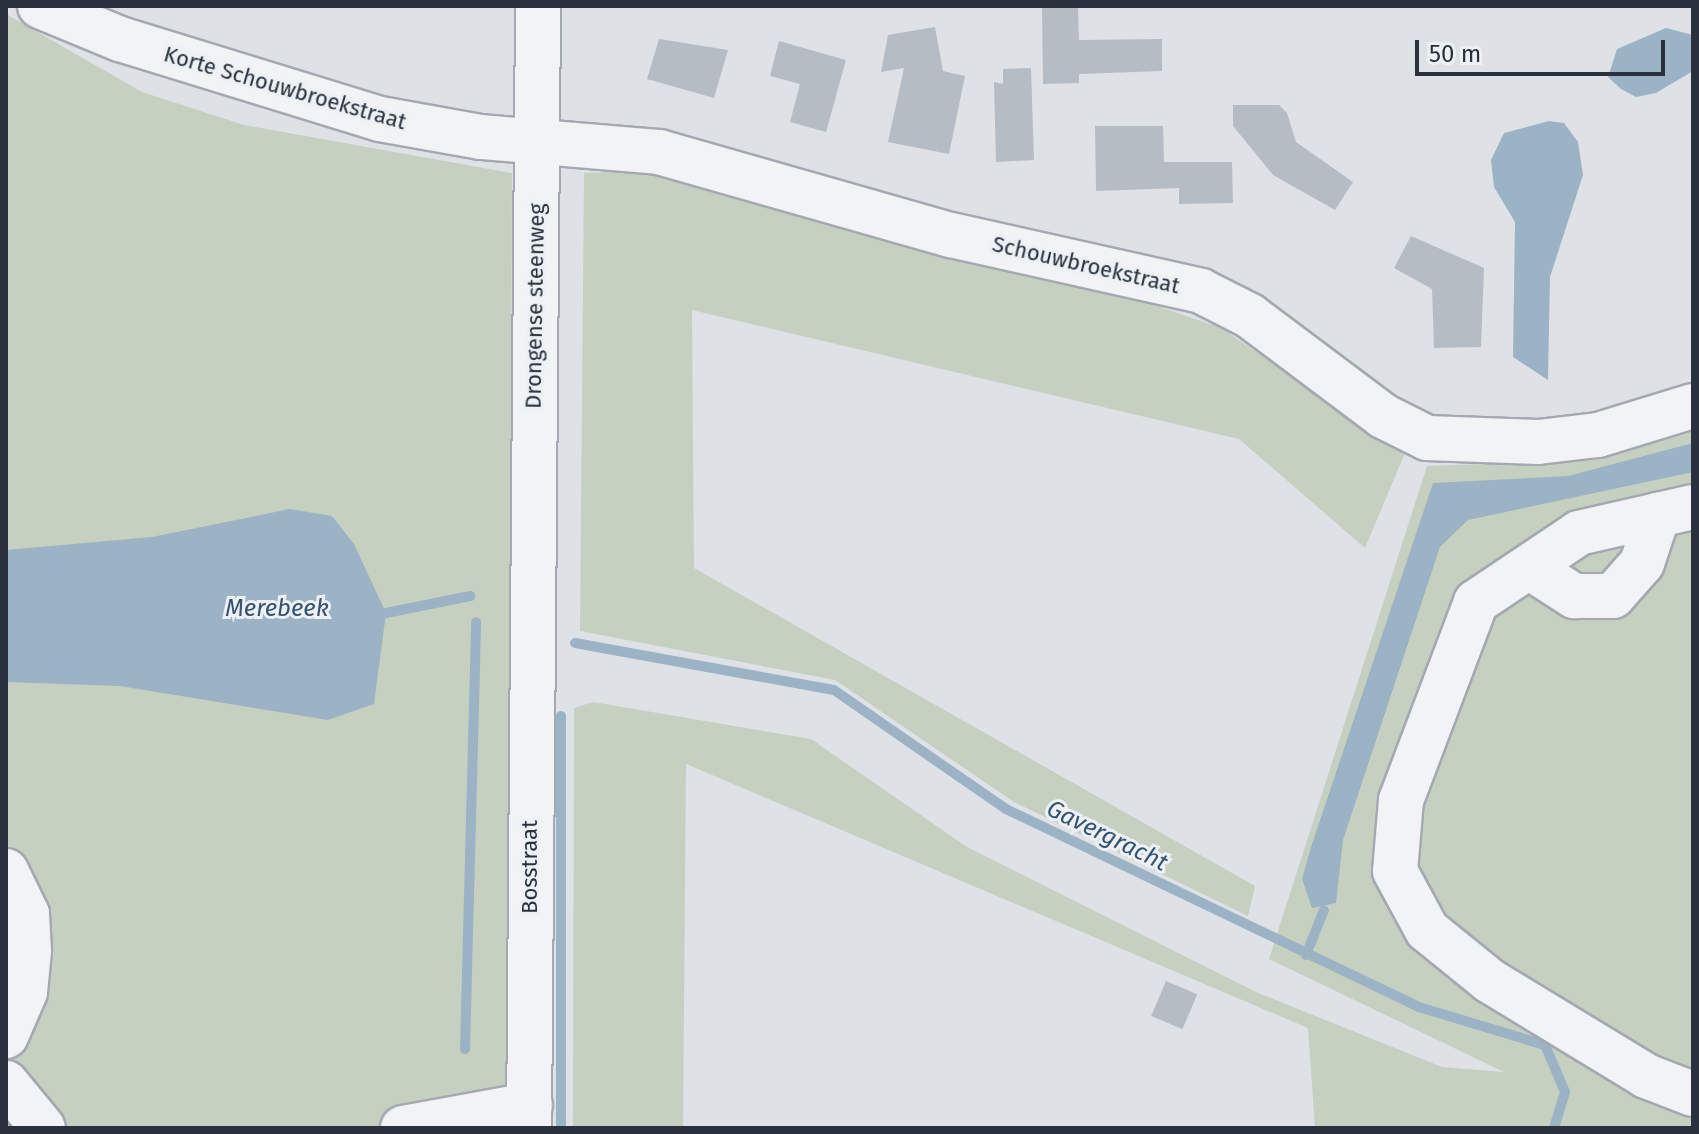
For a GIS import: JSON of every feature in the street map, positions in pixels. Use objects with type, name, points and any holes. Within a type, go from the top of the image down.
[{"type":"street","name":"Korte Schouwbroekstraat","points":[[40,6],[120,39],[380,119],[538,143]]},
{"type":"street","name":"Drongense steenweg","points":[[531,606],[538,6]]},
{"type":"street","name":"Schouwbroekstraat","points":[[538,143],[659,152],[937,232],[1201,291],[1250,316],[1383,416],[1427,438],[1500,445],[1553,441],[1693,406]]},
{"type":"street","points":[[1675,511],[1579,533],[1476,602],[1436,693],[1401,800],[1395,871],[1427,930],[1490,981],[1646,1076],[1693,1094]]},
{"type":"street","points":[[1529,567],[1574,596],[1613,596],[1642,563],[1675,511]]},
{"type":"street","name":"Bosstraat","points":[[530,1117],[531,606]]},
{"type":"street","points":[[6,871],[27,914],[29,951],[25,992],[6,1036]]},
{"type":"street","points":[[6,1083],[43,1128]]},
{"type":"street","points":[[403,1128],[530,1117]]},
{"type":"green space","points":[[6,14],[142,92],[244,125],[512,173],[508,1128],[6,1128]]},
{"type":"green space","points":[[643,171],[757,197],[906,246],[1111,290],[1221,328],[1405,453],[1365,548],[1239,439],[692,310],[694,568],[1255,886],[1248,916],[1014,802],[835,680],[580,631],[584,173]]},
{"type":"green space","points":[[1693,432],[1693,1128],[1315,1128],[1308,1028],[686,764],[683,1128],[573,1128],[574,708],[593,702],[811,739],[967,847],[1256,992],[1442,1067],[1504,1072],[1269,959],[1427,466],[1595,460]]},
{"type":"water","points":[[1666,28],[1693,35],[1693,71],[1656,93],[1636,97],[1608,77],[1617,49]]},
{"type":"water","points":[[1549,121],[1564,123],[1578,142],[1583,175],[1550,277],[1548,380],[1513,357],[1515,222],[1494,187],[1491,160],[1504,133]]},
{"type":"water","points":[[1693,443],[1693,472],[1468,520],[1440,547],[1343,840],[1336,903],[1312,908],[1302,879],[1311,847],[1433,483],[1568,476]]},
{"type":"water","name":"Merebeek","points":[[290,509],[332,516],[354,544],[386,613],[374,704],[328,720],[120,686],[6,682],[6,550],[152,537]]},
{"type":"building","points":[[1042,6],[1078,6],[1079,40],[1162,39],[1162,71],[1079,74],[1079,83],[1043,84]]},
{"type":"building","points":[[935,27],[943,71],[965,76],[949,154],[888,142],[904,68],[881,72],[888,35]]},
{"type":"building","points":[[659,39],[728,50],[714,98],[647,79]]},
{"type":"building","points":[[779,41],[846,60],[826,132],[790,122],[800,84],[770,76]]},
{"type":"building","points":[[1031,68],[1034,160],[996,162],[994,82],[1003,84],[1003,69]]},
{"type":"building","points":[[1233,105],[1279,105],[1287,113],[1296,142],[1353,182],[1335,210],[1273,175],[1233,126]]},
{"type":"building","points":[[1095,126],[1163,126],[1164,162],[1232,162],[1233,203],[1179,204],[1179,188],[1096,191]]},
{"type":"building","points":[[1411,236],[1484,268],[1481,347],[1434,348],[1432,289],[1394,268]]},
{"type":"building","points":[[1166,981],[1197,994],[1182,1029],[1151,1016]]},
{"type":"waterway","name":"Gavergracht","points":[[386,613],[470,596]]},
{"type":"waterway","points":[[465,1049],[476,622]]},
{"type":"waterway","name":"Gavergracht","points":[[575,643],[834,690],[1006,809],[1419,1007],[1545,1045],[1565,1092],[1554,1128]]},
{"type":"waterway","points":[[561,716],[561,1128]]},
{"type":"waterway","points":[[1306,955],[1324,910]]}]
